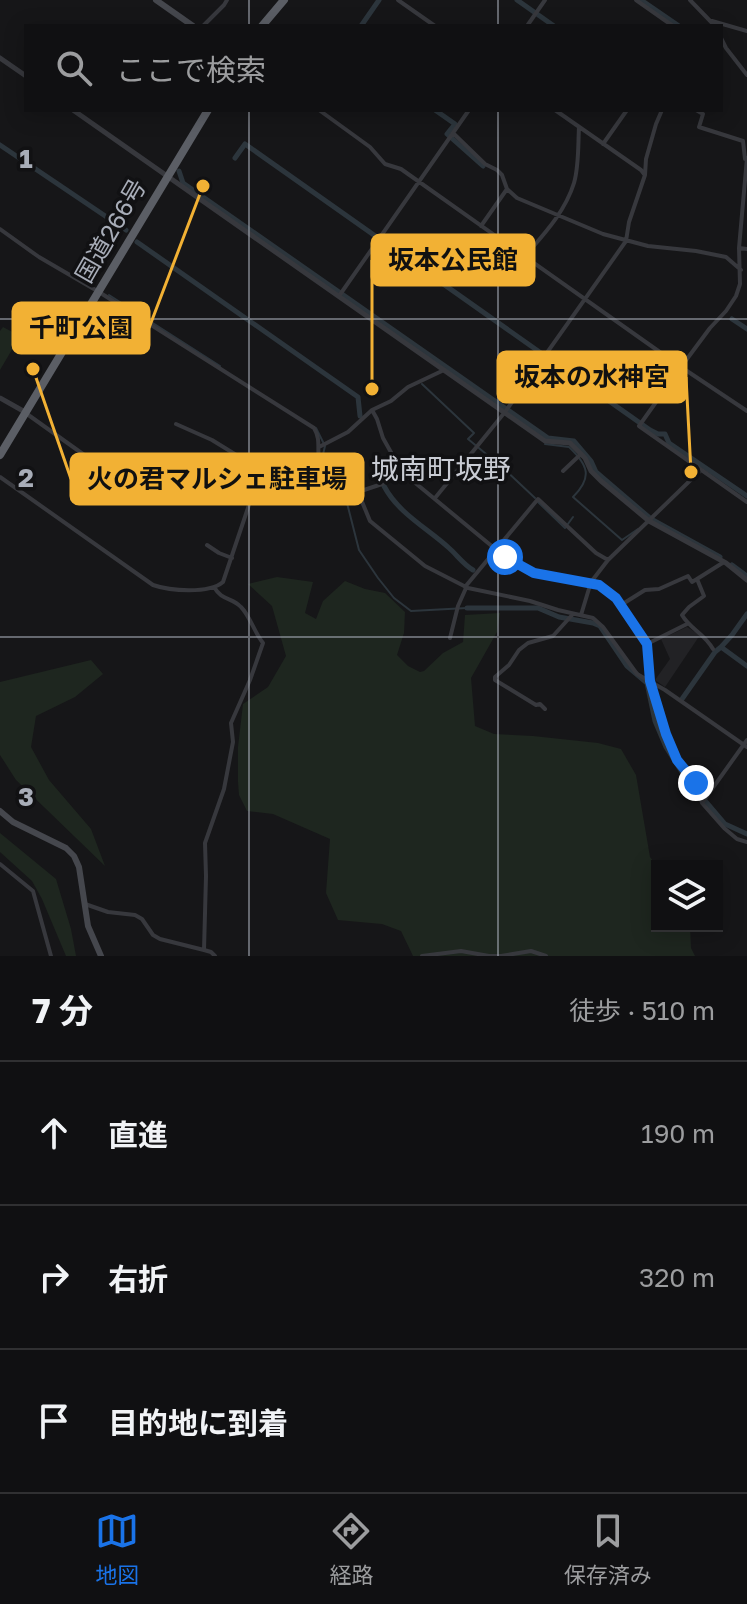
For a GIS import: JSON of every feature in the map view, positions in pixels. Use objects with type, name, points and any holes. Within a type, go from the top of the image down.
[{"type":"highway","points":[[264,24],[284,0]]},
{"type":"highway","name":"国道266号","points":[[0,455],[207,112]]},
{"type":"main road","points":[[156,0],[190,24]]},
{"type":"main road","points":[[0,811],[13,822],[71,852],[77,861],[91,936],[101,956]]},
{"type":"street","points":[[205,24],[227,0]]},
{"type":"street","points":[[398,0],[432,24]]},
{"type":"street","points":[[528,24],[545,0]]},
{"type":"street","points":[[636,0],[670,24]]},
{"type":"street","points":[[690,0],[713,24]]},
{"type":"street","points":[[723,26],[747,31]]},
{"type":"street","points":[[723,42],[747,75]]},
{"type":"street","points":[[0,58],[24,75]]},
{"type":"street","points":[[76,112],[545,441],[570,443],[601,481],[649,521],[724,562],[747,580]]},
{"type":"street","points":[[322,112],[370,147],[385,164],[397,166],[747,411]]},
{"type":"street","points":[[339,296],[468,112]]},
{"type":"street","points":[[558,112],[645,175]]},
{"type":"street","points":[[603,144],[626,112]]},
{"type":"street","points":[[435,498],[505,412],[626,241],[661,112]]},
{"type":"street","points":[[700,112],[703,114],[699,127],[743,141],[746,165]]},
{"type":"street","points":[[525,256],[551,226],[575,181],[579,127]]},
{"type":"street","points":[[453,133],[485,164],[502,175],[507,189],[517,198],[601,234],[648,246],[726,257],[741,270]]},
{"type":"street","points":[[747,158],[739,248],[740,284],[736,296],[639,426],[747,502]]},
{"type":"street","points":[[481,226],[507,189]]},
{"type":"street","points":[[0,229],[39,257],[314,428],[319,440],[319,462],[340,496],[382,484],[402,472]]},
{"type":"street","points":[[739,248],[747,249]]},
{"type":"street","points":[[319,447],[348,432],[372,410],[391,401],[418,381],[444,370]]},
{"type":"street","points":[[0,398],[25,412],[129,487]]},
{"type":"street","points":[[372,410],[402,472],[505,557],[534,573],[591,582],[607,589],[621,605],[647,644],[650,681],[677,760],[696,783],[702,803],[724,828],[737,839],[747,842]]},
{"type":"street","points":[[176,424],[266,469]]},
{"type":"street","points":[[563,471],[581,454]]},
{"type":"street","points":[[0,477],[153,585],[163,589],[188,590],[220,586],[223,582],[252,496],[266,469],[319,458]]},
{"type":"street","points":[[581,615],[591,582],[608,560],[701,470]]},
{"type":"street","points":[[358,492],[370,521],[425,566],[466,587],[593,618],[637,674],[746,744],[702,803]]},
{"type":"street","points":[[450,638],[466,587],[538,499],[596,553],[608,560]]},
{"type":"street","points":[[207,545],[232,558]]},
{"type":"street","points":[[621,605],[645,590],[659,589],[688,576],[692,582],[724,562]]},
{"type":"street","points":[[697,579],[704,596],[682,615],[687,624],[706,636],[713,649]]},
{"type":"street","points":[[204,950],[205,843],[224,789],[233,742],[231,723],[263,643],[241,607],[221,597],[214,587]]},
{"type":"street","points":[[545,709],[501,685],[495,677],[509,665],[519,650],[528,643],[553,636],[573,614]]},
{"type":"street","points":[[647,644],[687,624]]},
{"type":"street","points":[[0,864],[33,891],[51,956]]},
{"type":"street","points":[[84,904],[108,912],[135,915],[160,939],[211,952],[215,956]]},
{"type":"street","points":[[422,956],[461,951],[489,956],[531,951],[546,956]]},
{"type":"shaded area","points":[[3,327],[20,336],[0,370],[0,331]]},
{"type":"shaded area","points":[[277,577],[313,582],[305,613],[316,619],[323,601],[345,581],[385,593],[405,612],[404,633],[397,655],[420,672],[443,653],[463,642],[465,615],[500,613],[497,632],[471,678],[475,726],[494,734],[598,743],[621,749],[636,775],[652,860],[651,932],[690,932],[695,956],[413,956],[401,931],[382,924],[338,920],[326,893],[330,839],[273,814],[247,811],[239,795],[238,747],[243,704],[268,687],[286,656],[272,606],[248,584]]},
{"type":"shaded area","points":[[687,627],[700,635],[665,687],[655,680],[670,659],[661,639]]},
{"type":"shaded area","points":[[91,660],[103,674],[75,697],[36,716],[31,747],[49,780],[91,829],[105,866],[16,780],[0,755],[0,682]]},
{"type":"shaded area","points":[[0,833],[56,879],[76,956],[66,956],[32,881],[0,852]]},
{"type":"waterway","points":[[362,24],[379,0]]},
{"type":"waterway","points":[[517,0],[551,24]]},
{"type":"waterway","points":[[641,0],[676,24]]},
{"type":"waterway","points":[[438,112],[455,124],[447,134],[483,166]]},
{"type":"waterway","points":[[235,158],[245,144],[650,430],[665,434],[669,443],[747,496]]},
{"type":"waterway","points":[[0,145],[126,230]]},
{"type":"waterway","points":[[179,171],[183,183],[548,438],[574,441],[596,472],[651,519],[720,557]]},
{"type":"waterway","points":[[137,242],[358,397],[360,416]]},
{"type":"waterway","points":[[109,295],[220,366]]},
{"type":"waterway","points":[[732,319],[747,329]]},
{"type":"waterway","points":[[422,384],[474,433],[468,439],[535,498]]},
{"type":"waterway","points":[[316,428],[325,446],[321,463],[347,503],[359,550],[394,598],[411,611],[467,608]]},
{"type":"waterway","points":[[545,444],[569,447],[584,465],[586,477],[573,497],[622,540],[638,529]]},
{"type":"waterway","points":[[384,486],[405,512],[473,570]]},
{"type":"waterway","points":[[538,502],[565,528],[573,517]]},
{"type":"waterway","points":[[732,565],[747,576]]},
{"type":"waterway","points":[[467,608],[538,608],[559,617],[600,626],[627,666],[647,683],[655,721],[666,747],[685,777],[725,824],[747,834]]},
{"type":"waterway","points":[[747,614],[721,647],[747,666]]},
{"type":"waterway","points":[[682,699],[721,647]]},
{"type":"place","name":"千町公園","points":[[203,186]]},
{"type":"place","name":"火の君マルシェ駐車場","points":[[33,369]]},
{"type":"place","name":"坂本公民館","points":[[372,389]]},
{"type":"place","name":"坂本の水神宮","points":[[691,472]]},
{"type":"district","name":"城南町坂野","points":[[441,469]]},
{"type":"route","points":[[505,557],[534,573],[591,582],[607,589],[616,598],[647,644],[650,681],[666,734],[677,760],[696,783]]}]
